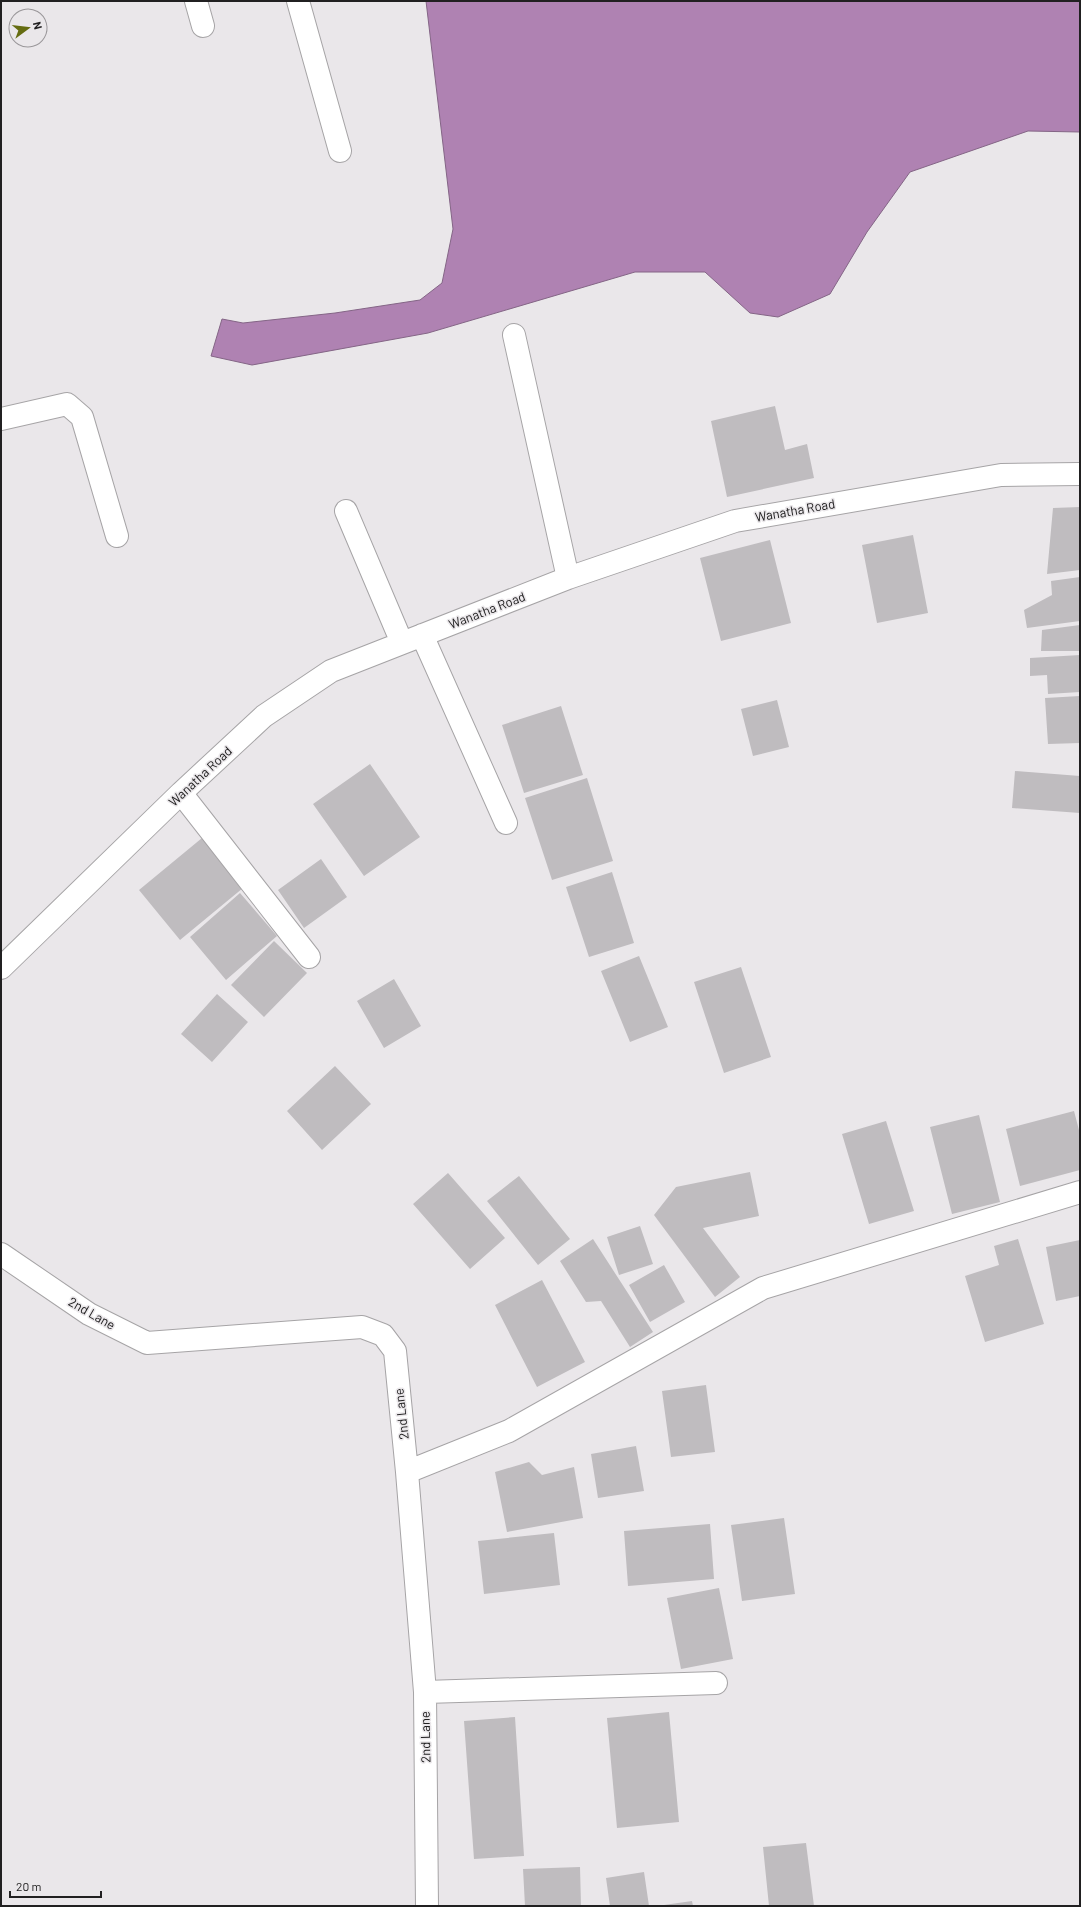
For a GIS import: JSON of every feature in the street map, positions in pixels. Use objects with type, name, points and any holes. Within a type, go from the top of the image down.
[{"type":"street","points":[[196,1],[203,26]]},
{"type":"street","points":[[298,1],[340,151]]},
{"type":"street","points":[[514,335],[568,578]]},
{"type":"street","points":[[1,419],[66,404],[82,416],[118,536]]},
{"type":"street","name":"Wanatha Road","points":[[1,968],[181,793],[264,716],[331,671],[568,578],[736,520],[1001,475],[1080,474]]},
{"type":"street","points":[[346,511],[402,643]]},
{"type":"street","points":[[422,635],[506,823]]},
{"type":"street","points":[[181,793],[309,957]]},
{"type":"street","points":[[407,1472],[509,1431],[763,1288],[1080,1192]]},
{"type":"street","name":"2nd Lane","points":[[1,1254],[89,1314],[147,1343],[362,1327],[383,1335],[394,1351],[407,1472],[425,1692],[427,1906]]},
{"type":"street","points":[[425,1692],[716,1683]]},
{"type":"shaded area","points":[[426,1],[1080,1],[1080,132],[1028,131],[910,172],[867,232],[830,294],[778,317],[750,313],[705,272],[635,272],[428,333],[252,365],[211,356],[222,319],[243,323],[335,313],[420,300],[442,283],[453,229]]},
{"type":"building","points":[[775,406],[785,450],[807,444],[814,478],[727,497],[711,421]]},
{"type":"building","points":[[1080,507],[1080,570],[1047,574],[1053,508]]},
{"type":"building","points":[[913,535],[928,613],[877,623],[862,545]]},
{"type":"building","points":[[770,540],[791,623],[721,641],[700,558]]},
{"type":"building","points":[[1080,577],[1080,621],[1027,628],[1024,610],[1052,595],[1051,581]]},
{"type":"building","points":[[1080,625],[1080,651],[1041,651],[1042,630]]},
{"type":"building","points":[[1080,655],[1080,692],[1048,694],[1047,675],[1030,676],[1030,658]]},
{"type":"building","points":[[1080,696],[1080,743],[1048,744],[1045,698]]},
{"type":"building","points":[[777,700],[789,747],[753,756],[741,709]]},
{"type":"building","points":[[561,706],[583,775],[524,793],[502,725]]},
{"type":"building","points":[[370,764],[420,837],[364,876],[313,804]]},
{"type":"building","points":[[1015,771],[1080,776],[1080,813],[1012,808]]},
{"type":"building","points":[[587,778],[613,861],[552,880],[525,798]]},
{"type":"building","points":[[202,838],[243,888],[180,940],[139,890]]},
{"type":"building","points":[[321,859],[347,897],[304,928],[278,890]]},
{"type":"building","points":[[612,872],[634,943],[589,957],[566,887]]},
{"type":"building","points":[[240,893],[277,936],[226,980],[190,937]]},
{"type":"building","points":[[274,941],[307,973],[264,1017],[231,985]]},
{"type":"building","points":[[639,956],[668,1027],[630,1042],[601,971]]},
{"type":"building","points":[[741,967],[771,1057],[724,1073],[694,982]]},
{"type":"building","points":[[394,979],[421,1026],[384,1048],[357,1001]]},
{"type":"building","points":[[217,994],[248,1022],[212,1062],[181,1034]]},
{"type":"building","points":[[335,1066],[371,1104],[322,1150],[287,1111]]},
{"type":"building","points":[[1074,1111],[1080,1134],[1080,1170],[1020,1186],[1006,1129]]},
{"type":"building","points":[[979,1115],[1000,1202],[952,1214],[930,1127]]},
{"type":"building","points":[[886,1121],[914,1211],[869,1224],[842,1134]]},
{"type":"building","points":[[750,1172],[759,1216],[703,1228],[740,1277],[715,1297],[654,1215],[676,1187]]},
{"type":"building","points":[[448,1173],[505,1238],[470,1269],[413,1204]]},
{"type":"building","points":[[519,1176],[570,1239],[538,1265],[487,1201]]},
{"type":"building","points":[[640,1226],[653,1264],[619,1275],[607,1237]]},
{"type":"building","points":[[593,1239],[653,1332],[630,1347],[601,1301],[586,1302],[560,1261]]},
{"type":"building","points":[[1018,1239],[1044,1324],[985,1342],[965,1276],[999,1265],[994,1246]]},
{"type":"building","points":[[1080,1240],[1080,1296],[1056,1301],[1046,1247]]},
{"type":"building","points":[[664,1265],[685,1302],[650,1322],[629,1285]]},
{"type":"building","points":[[542,1280],[585,1362],[537,1387],[495,1305]]},
{"type":"building","points":[[706,1385],[715,1452],[671,1457],[662,1391]]},
{"type":"building","points":[[636,1446],[644,1491],[598,1498],[591,1454]]},
{"type":"building","points":[[529,1462],[542,1475],[574,1467],[583,1518],[507,1532],[495,1472]]},
{"type":"building","points":[[784,1518],[795,1594],[742,1601],[731,1525]]},
{"type":"building","points":[[710,1524],[714,1579],[628,1586],[624,1531]]},
{"type":"building","points":[[554,1533],[560,1585],[484,1594],[478,1541]]},
{"type":"building","points":[[719,1588],[733,1659],[681,1669],[667,1598]]},
{"type":"building","points":[[669,1712],[679,1822],[617,1828],[607,1718]]},
{"type":"building","points":[[515,1717],[524,1856],[474,1859],[464,1721]]},
{"type":"building","points":[[806,1843],[814,1906],[769,1906],[763,1847]]},
{"type":"building","points":[[580,1867],[581,1906],[525,1906],[523,1869]]},
{"type":"building","points":[[644,1872],[649,1906],[610,1906],[606,1878]]},
{"type":"building","points":[[692,1901],[693,1906],[664,1906],[664,1905]]}]
